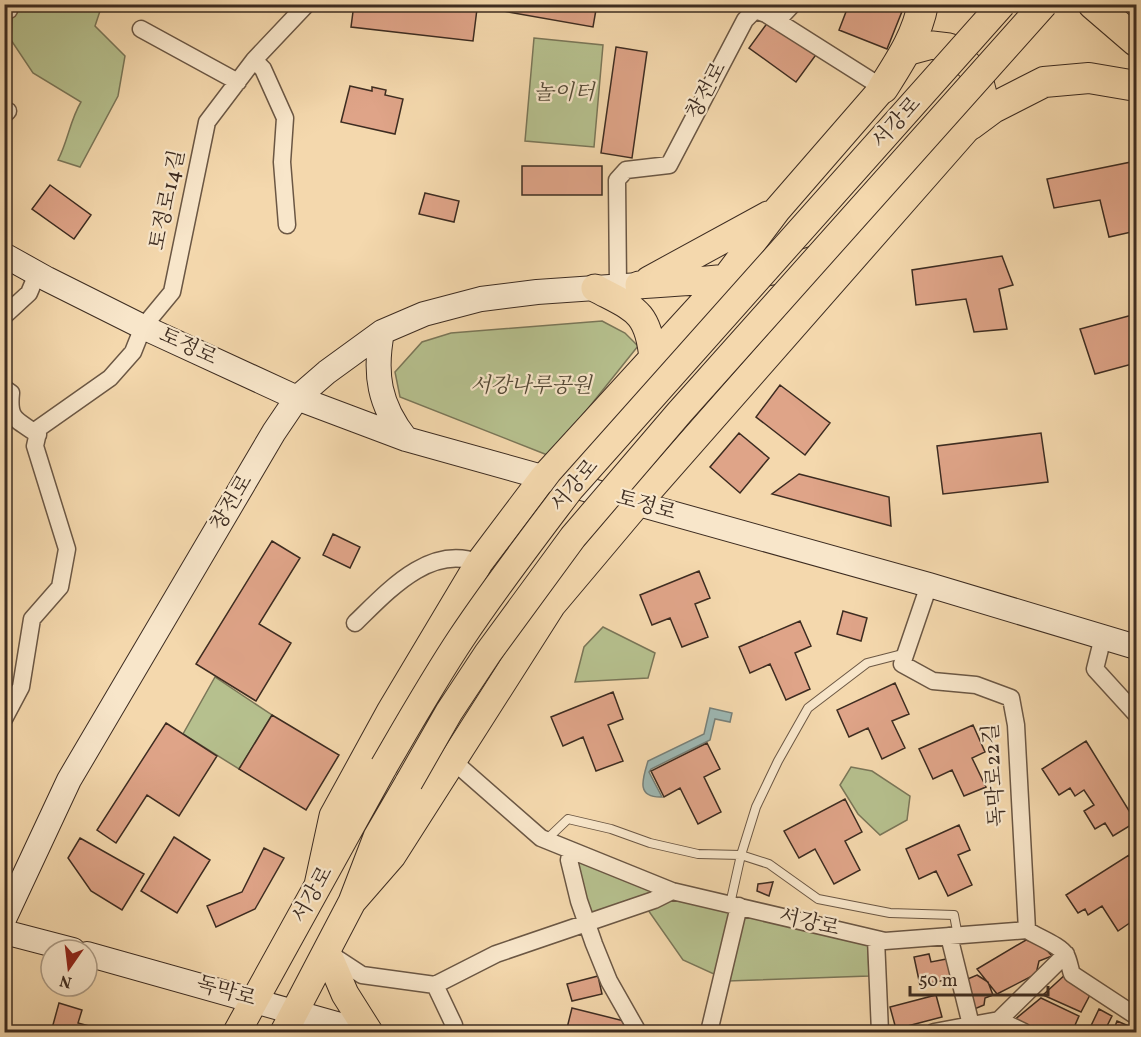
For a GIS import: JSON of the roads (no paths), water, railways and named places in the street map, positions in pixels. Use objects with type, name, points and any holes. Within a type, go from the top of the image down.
[{"type":"highway","points":[[1093,4],[1137,41]]},
{"type":"highway","points":[[883,88],[906,52],[914,35],[922,6]]},
{"type":"highway","points":[[970,125],[993,108],[1044,82],[1089,78],[1137,86]]},
{"type":"main road","name":"서강로","points":[[237,1032],[426,693],[515,561],[570,489],[1002,4]]},
{"type":"main road","name":"서강로","points":[[290,1022],[352,902],[377,837],[449,712],[488,653],[573,537],[679,413],[1044,4]]},
{"type":"main road","points":[[352,902],[392,856],[552,605],[637,504],[970,125],[984,98],[978,74],[949,47],[932,45],[906,52]]},
{"type":"main road","points":[[318,885],[333,816],[390,712],[480,563],[543,478],[725,279],[777,210],[883,88]]},
{"type":"main road","points":[[618,286],[777,210]]},
{"type":"main road","points":[[618,286],[725,279],[809,263],[872,237]]},
{"type":"main road","name":"토정로","points":[[4,255],[143,327],[297,398],[406,439],[929,585],[1137,647]]},
{"type":"main road","points":[[618,286],[649,330],[653,358]]},
{"type":"main road","name":"창전로","points":[[4,919],[69,780],[256,463],[297,398],[327,372],[382,332],[424,314],[481,299],[618,286]]},
{"type":"main road","points":[[382,332],[378,353],[380,387],[385,408],[406,439]]},
{"type":"main road","points":[[4,932],[39,941]]},
{"type":"main road","points":[[327,952],[345,994],[367,1032]]},
{"type":"main road","name":"독막로","points":[[99,957],[255,1000],[290,1022],[367,1032]]},
{"type":"street","points":[[777,21],[793,4]]},
{"type":"street","name":"토정로14길","points":[[38,435],[39,428],[110,378],[133,352],[143,327],[172,292],[207,122],[254,60],[306,5]]},
{"type":"street","name":"창전로","points":[[618,286],[617,180],[626,170],[669,165],[745,20],[755,10],[766,14],[883,88]]},
{"type":"street","points":[[141,29],[238,81]]},
{"type":"street","points":[[254,60],[263,69],[285,118],[282,162],[288,225]]},
{"type":"street","points":[[4,316],[29,293],[37,274]]},
{"type":"street","points":[[4,388],[11,393],[9,422],[38,435],[35,446],[67,549],[60,587],[32,619],[21,687],[4,719]]},
{"type":"street","points":[[355,623],[396,583],[425,566],[450,558],[466,558],[480,563]]},
{"type":"street","points":[[906,652],[929,585]]},
{"type":"street","points":[[1103,637],[1095,669],[1137,714]]},
{"type":"street","name":"독막로22길","points":[[906,652],[903,664],[933,681],[976,685],[1011,698],[1016,725],[1027,930]]},
{"type":"street","name":"서강로","points":[[452,760],[541,838],[672,891],[885,941],[1027,930]]},
{"type":"street","points":[[571,850],[569,860],[579,901],[609,981],[638,1032]]},
{"type":"street","points":[[327,952],[362,975],[435,985],[496,954],[654,900],[672,891]]},
{"type":"street","points":[[709,1032],[735,905]]},
{"type":"street","points":[[1027,930],[1066,954],[1072,974],[1137,1016]]},
{"type":"street","points":[[953,936],[971,1025]]},
{"type":"street","points":[[876,939],[880,1032]]},
{"type":"street","points":[[1002,1026],[1066,954]]},
{"type":"street","points":[[435,985],[454,1025],[452,1032]]},
{"type":"street","points":[[934,1032],[971,1025],[1002,1026],[1024,1032]]},
{"type":"lane","points":[[735,905],[741,855],[756,807],[778,760],[808,708],[867,663],[906,652]]},
{"type":"lane","points":[[546,840],[568,819],[611,829],[650,843],[698,854],[741,855],[769,864],[818,899],[890,914],[954,915],[953,936]]},
{"type":"water","points":[[710,708],[732,713],[730,722],[715,719],[710,740],[651,769],[649,772],[662,797],[653,796],[644,791],[643,780],[648,761],[704,734]]},
{"type":"park label","name":"놀이터","points":[[564,93]]},
{"type":"park label","name":"서강나루공원","points":[[531,386]]}]
